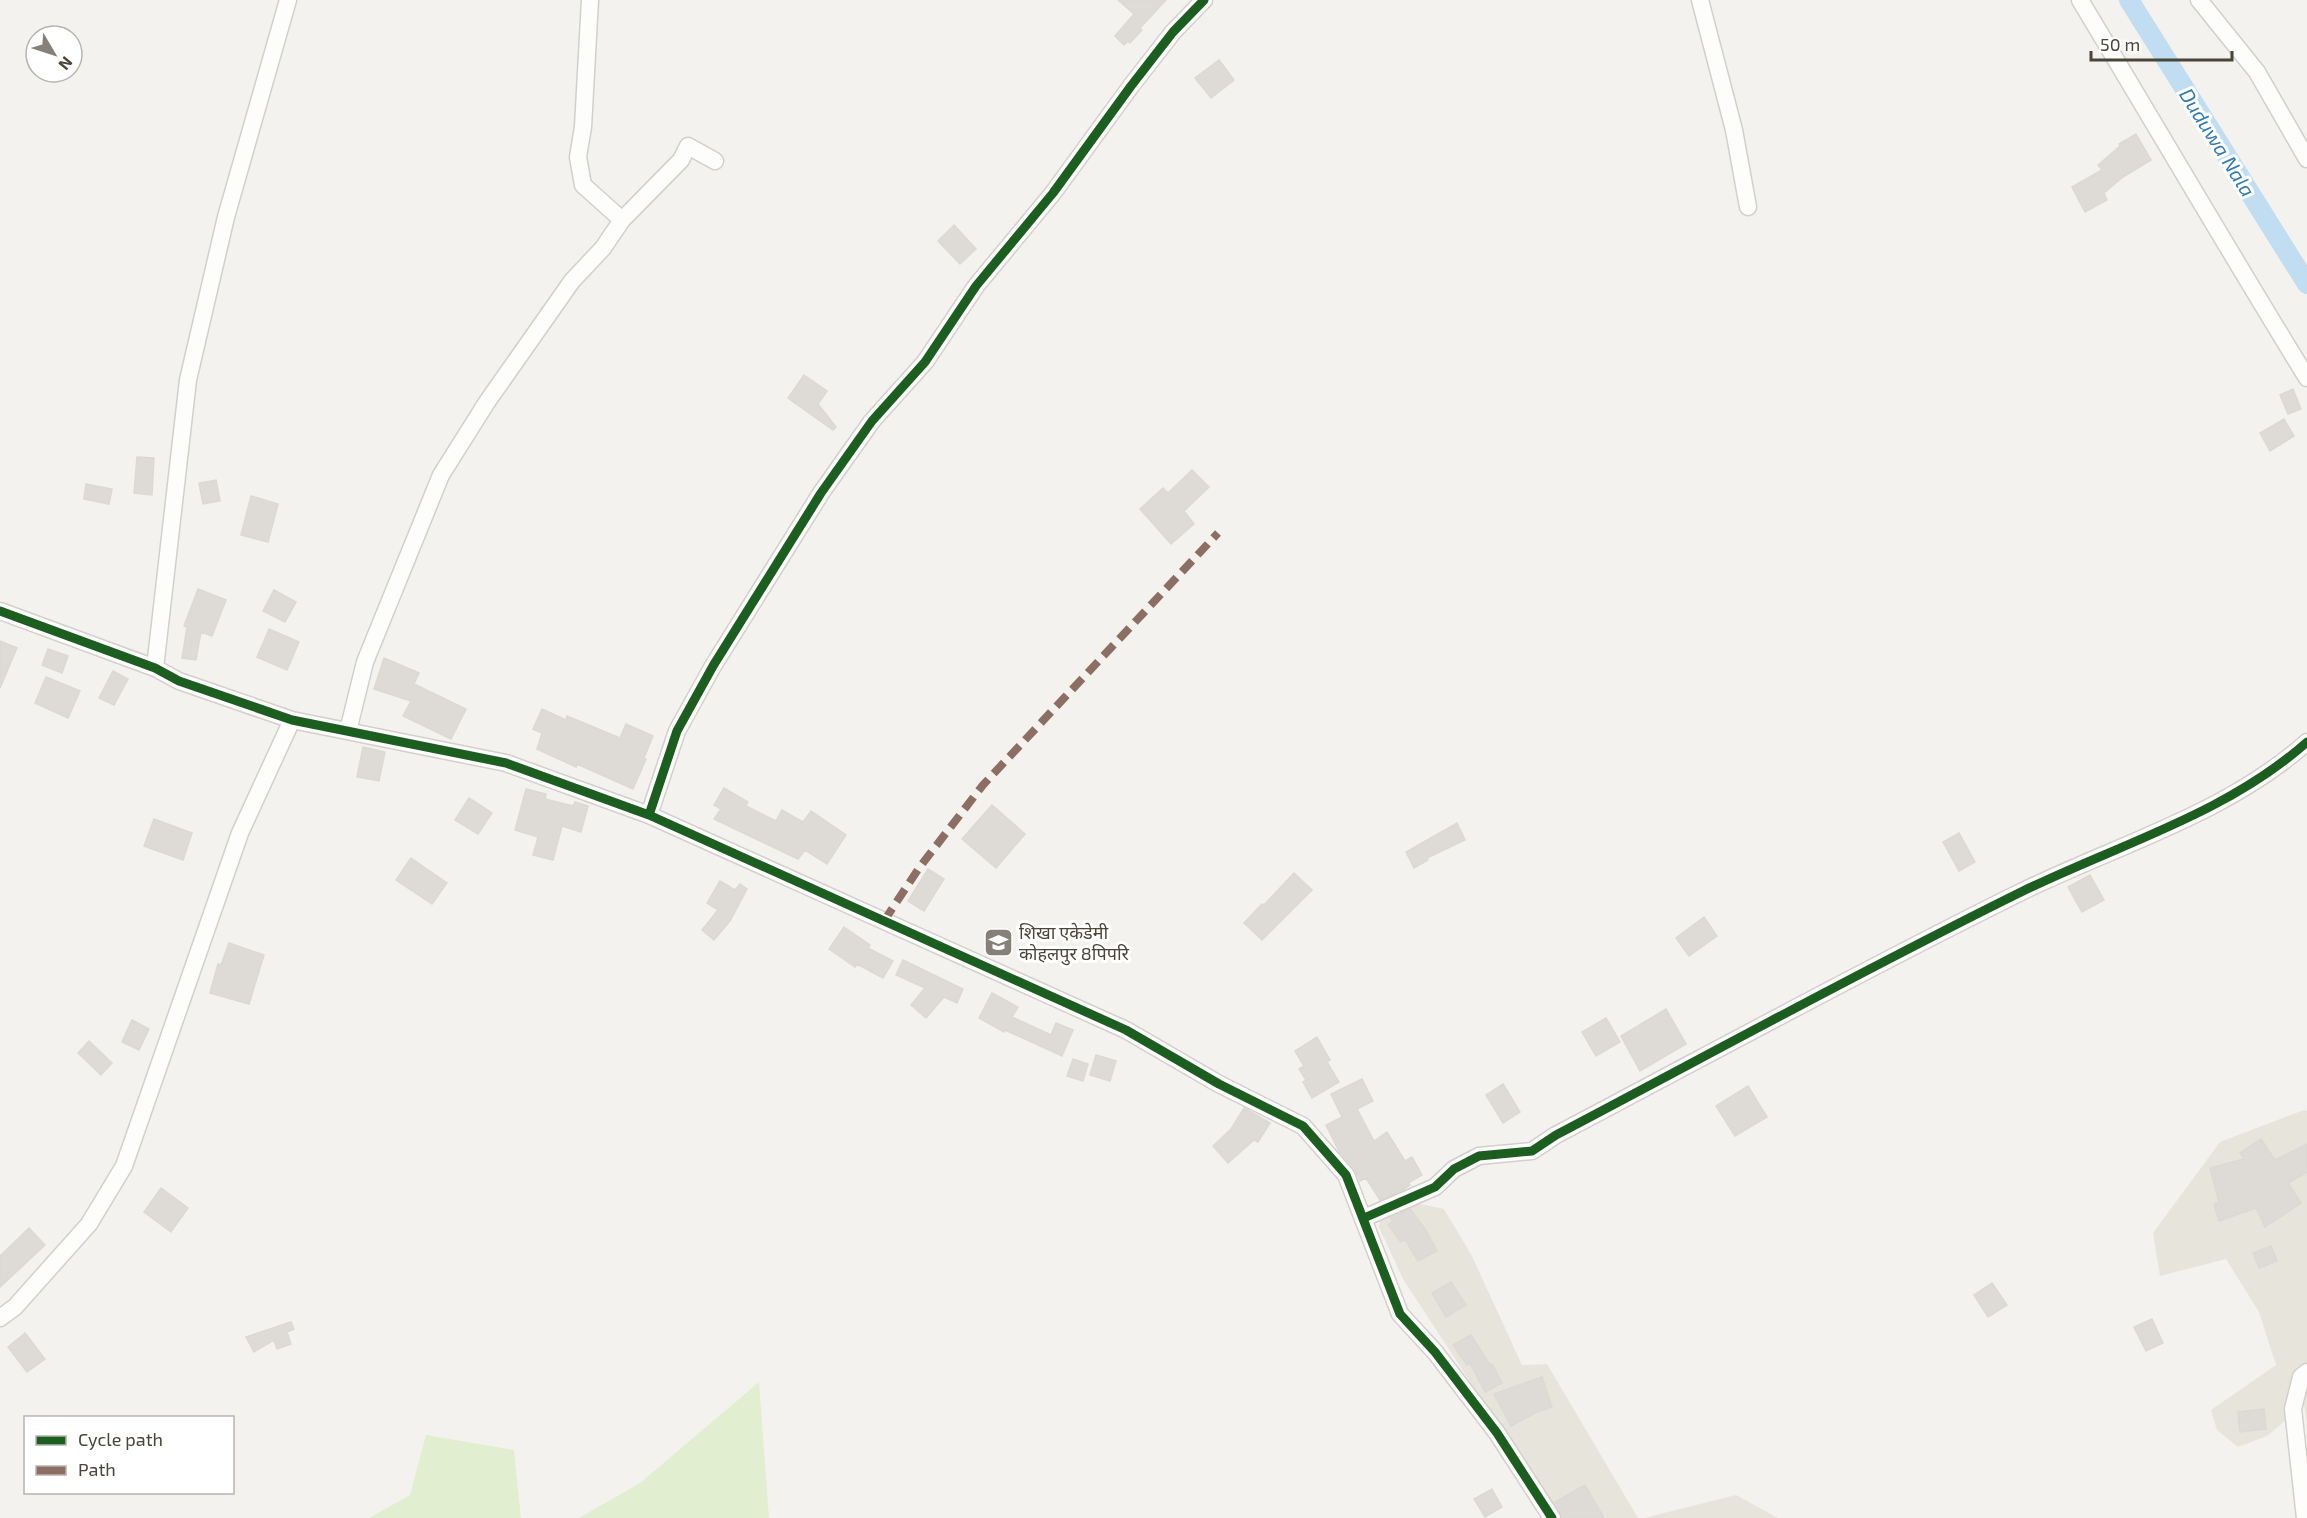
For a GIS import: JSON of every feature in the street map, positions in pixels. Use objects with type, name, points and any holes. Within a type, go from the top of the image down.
[{"type":"street","points":[[155,668],[188,380],[226,217],[288,0]]},
{"type":"street","points":[[590,0],[583,126],[578,157],[583,185],[622,220]]},
{"type":"street","points":[[649,815],[677,731],[713,666],[821,493],[872,421],[925,362],[976,286],[1053,193],[1152,59],[1173,32],[1204,0]]},
{"type":"street","points":[[1700,0],[1734,130],[1748,207]]},
{"type":"street","points":[[2080,0],[2307,378]]},
{"type":"street","points":[[2199,0],[2257,72],[2307,159]]},
{"type":"street","points":[[348,731],[365,662],[441,475],[487,402],[572,281],[603,248],[622,220],[681,160],[688,146],[715,162]]},
{"type":"street","points":[[0,611],[155,668],[179,681],[292,720],[506,763],[649,815],[1126,1030],[1219,1084],[1304,1126],[1347,1175],[1400,1314],[1435,1352],[1497,1433],[1552,1518]]},
{"type":"street","points":[[0,1318],[15,1307],[89,1224],[124,1166],[240,833],[292,720]]},
{"type":"street","points":[[1364,1218],[1435,1187],[1454,1169],[1479,1156],[1532,1151],[1567,1130],[1962,921],[2092,858],[2212,807],[2265,774],[2307,742]]},
{"type":"street","points":[[2305,1518],[2293,1409],[2301,1377],[2307,1372]]},
{"type":"shaded area","points":[[2304,1110],[2307,1111],[2307,1427],[2304,1405],[2267,1436],[2238,1447],[2217,1430],[2211,1410],[2276,1365],[2259,1312],[2226,1259],[2160,1276],[2153,1233],[2220,1142]]},
{"type":"shaded area","points":[[1415,1203],[1444,1209],[1471,1254],[1522,1365],[1547,1364],[1638,1518],[1559,1518],[1403,1279],[1379,1227],[1380,1220]]},
{"type":"shaded area","points":[[1736,1495],[1778,1518],[1644,1518]]},
{"type":"green space","points":[[759,1382],[769,1518],[579,1518],[640,1483]]},
{"type":"green space","points":[[426,1435],[514,1450],[521,1518],[369,1518],[410,1495]]},
{"type":"building","points":[[1118,0],[1166,0],[1140,28],[1142,30],[1130,43],[1128,41],[1124,45],[1115,36],[1134,14]]},
{"type":"building","points":[[1219,60],[1234,80],[1211,98],[1195,78]]},
{"type":"building","points":[[2136,134],[2151,160],[2123,177],[2104,193],[2107,200],[2085,212],[2072,187],[2102,170],[2098,165],[2120,146],[2119,144]]},
{"type":"building","points":[[954,225],[976,249],[960,264],[938,241]]},
{"type":"building","points":[[804,375],[827,391],[818,404],[836,427],[833,430],[788,398]]},
{"type":"building","points":[[2293,389],[2301,409],[2288,414],[2280,395]]},
{"type":"building","points":[[2284,419],[2294,436],[2270,451],[2260,433]]},
{"type":"building","points":[[137,457],[154,458],[152,495],[134,493]]},
{"type":"building","points":[[1192,470],[1209,487],[1184,511],[1194,524],[1171,544],[1140,509],[1163,488],[1168,493]]},
{"type":"building","points":[[216,480],[220,501],[203,504],[199,483]]},
{"type":"building","points":[[86,484],[112,489],[109,504],[84,499]]},
{"type":"building","points":[[251,496],[278,504],[268,542],[241,535]]},
{"type":"building","points":[[198,589],[226,600],[212,636],[201,632],[196,660],[182,658],[187,627],[184,626]]},
{"type":"building","points":[[274,590],[296,602],[285,622],[263,611]]},
{"type":"building","points":[[269,629],[299,642],[287,670],[257,657]]},
{"type":"building","points":[[0,641],[17,648],[0,688]]},
{"type":"building","points":[[48,649],[68,656],[62,673],[42,665]]},
{"type":"building","points":[[384,658],[419,673],[414,684],[466,709],[451,739],[403,716],[411,701],[374,689]]},
{"type":"building","points":[[113,671],[128,679],[114,705],[99,698]]},
{"type":"building","points":[[46,677],[80,691],[68,718],[35,703]]},
{"type":"building","points":[[542,709],[566,720],[567,716],[620,738],[626,724],[653,736],[633,789],[537,749],[542,733],[533,729]]},
{"type":"building","points":[[363,747],[385,752],[379,781],[357,777]]},
{"type":"building","points":[[724,788],[748,802],[746,806],[776,821],[782,810],[803,822],[811,811],[846,835],[827,864],[805,850],[798,859],[714,819],[721,809],[714,805]]},
{"type":"building","points":[[526,789],[546,794],[545,799],[573,806],[575,802],[588,806],[581,832],[562,826],[553,860],[533,855],[538,837],[515,830]]},
{"type":"building","points":[[469,798],[492,813],[478,834],[455,820]]},
{"type":"building","points":[[992,805],[1025,834],[996,868],[962,839]]},
{"type":"building","points":[[154,819],[192,833],[183,860],[144,846]]},
{"type":"building","points":[[1457,823],[1465,840],[1427,858],[1428,860],[1414,868],[1406,852]]},
{"type":"building","points":[[1959,833],[1975,862],[1959,871],[1943,842]]},
{"type":"building","points":[[411,858],[447,883],[432,904],[396,880]]},
{"type":"building","points":[[928,869],[944,879],[924,911],[908,901]]},
{"type":"building","points":[[1294,873],[1312,890],[1262,940],[1244,923]]},
{"type":"building","points":[[2090,875],[2104,900],[2082,912],[2068,887]]},
{"type":"building","points":[[720,881],[735,890],[740,884],[747,889],[730,921],[714,940],[702,930],[718,910],[707,903]]},
{"type":"building","points":[[1704,917],[1717,936],[1689,956],[1676,938]]},
{"type":"building","points":[[844,927],[870,945],[868,948],[893,961],[883,978],[857,964],[855,967],[829,949]]},
{"type":"building","points":[[229,943],[264,955],[249,1004],[210,993],[218,964],[221,965]]},
{"type":"building","points":[[903,960],[963,989],[957,1003],[944,997],[926,1018],[911,1005],[925,988],[896,975]]},
{"type":"building","points":[[992,993],[1018,1007],[1012,1017],[1051,1035],[1056,1023],[1073,1030],[1062,1056],[1005,1030],[1004,1032],[979,1018]]},
{"type":"building","points":[[1666,1009],[1686,1044],[1640,1071],[1621,1036]]},
{"type":"building","points":[[1606,1018],[1620,1042],[1596,1056],[1582,1032]]},
{"type":"building","points":[[132,1020],[149,1029],[139,1050],[122,1042]]},
{"type":"building","points":[[1317,1037],[1330,1060],[1327,1062],[1339,1082],[1312,1098],[1303,1082],[1306,1080],[1299,1069],[1304,1066],[1295,1051]]},
{"type":"building","points":[[89,1041],[112,1063],[101,1075],[78,1053]]},
{"type":"building","points":[[1096,1055],[1116,1061],[1110,1081],[1090,1075]]},
{"type":"building","points":[[1073,1059],[1088,1064],[1083,1081],[1067,1076]]},
{"type":"building","points":[[1362,1079],[1373,1101],[1357,1109],[1374,1141],[1387,1132],[1405,1161],[1412,1157],[1422,1175],[1408,1183],[1410,1185],[1404,1189],[1380,1200],[1366,1178],[1360,1181],[1354,1168],[1339,1151],[1326,1125],[1342,1117],[1331,1094]]},
{"type":"building","points":[[1503,1084],[1520,1112],[1503,1123],[1486,1095]]},
{"type":"building","points":[[1748,1086],[1767,1117],[1735,1136],[1716,1106]]},
{"type":"building","points":[[1244,1108],[1270,1123],[1258,1142],[1254,1140],[1228,1163],[1213,1146],[1231,1129]]},
{"type":"building","points":[[2261,1139],[2275,1160],[2307,1144],[2307,1172],[2288,1183],[2301,1203],[2265,1227],[2256,1208],[2219,1221],[2214,1204],[2219,1202],[2210,1168],[2244,1159],[2240,1153]]},
{"type":"building","points":[[161,1188],[188,1208],[171,1232],[144,1212]]},
{"type":"building","points":[[1410,1209],[1425,1229],[1437,1251],[1418,1261],[1405,1239],[1401,1242],[1388,1225],[1393,1221],[1391,1218]]},
{"type":"building","points":[[29,1228],[45,1245],[0,1287],[0,1256]]},
{"type":"building","points":[[2271,1246],[2277,1261],[2259,1268],[2253,1253]]},
{"type":"building","points":[[1451,1282],[1466,1305],[1446,1317],[1432,1293]]},
{"type":"building","points":[[1992,1283],[2007,1305],[1988,1317],[1974,1295]]},
{"type":"building","points":[[2152,1319],[2163,1343],[2146,1351],[2134,1327]]},
{"type":"building","points":[[291,1322],[294,1329],[287,1332],[291,1344],[277,1349],[274,1340],[254,1352],[246,1337]]},
{"type":"building","points":[[25,1333],[45,1359],[27,1372],[8,1347]]},
{"type":"building","points":[[1471,1335],[1490,1365],[1492,1364],[1502,1383],[1485,1392],[1470,1363],[1467,1365],[1453,1345]]},
{"type":"building","points":[[1542,1377],[1552,1407],[1511,1426],[1494,1394]]},
{"type":"building","points":[[2264,1409],[2266,1429],[2240,1432],[2238,1412]]},
{"type":"building","points":[[1585,1485],[1604,1518],[1564,1518],[1555,1502]]},
{"type":"building","points":[[1492,1489],[1502,1507],[1485,1517],[1474,1499]]},
{"type":"waterway","name":"Duduwa Nala","points":[[2129,0],[2307,284]]},
{"type":"marked path","points":[[884,921],[919,868],[983,785],[1218,533]]},
{"type":"cycle path","points":[[649,815],[677,731],[713,666],[821,493],[872,421],[925,362],[976,286],[1053,193],[1131,86],[1173,32],[1204,0]]},
{"type":"cycle path","points":[[0,611],[155,668],[179,681],[292,720],[506,763],[649,815],[1126,1030],[1219,1084],[1303,1126],[1346,1175],[1400,1314],[1435,1352],[1497,1433],[1552,1518]]},
{"type":"cycle path","points":[[1364,1218],[1435,1187],[1454,1169],[1479,1156],[1532,1151],[1556,1135],[1961,922],[2019,893],[2205,809],[2241,790],[2307,742]]},
{"type":"place","name":"शिखा एकेडेमी कोहलपुर 8पिपरि","points":[[998,942]]}]
